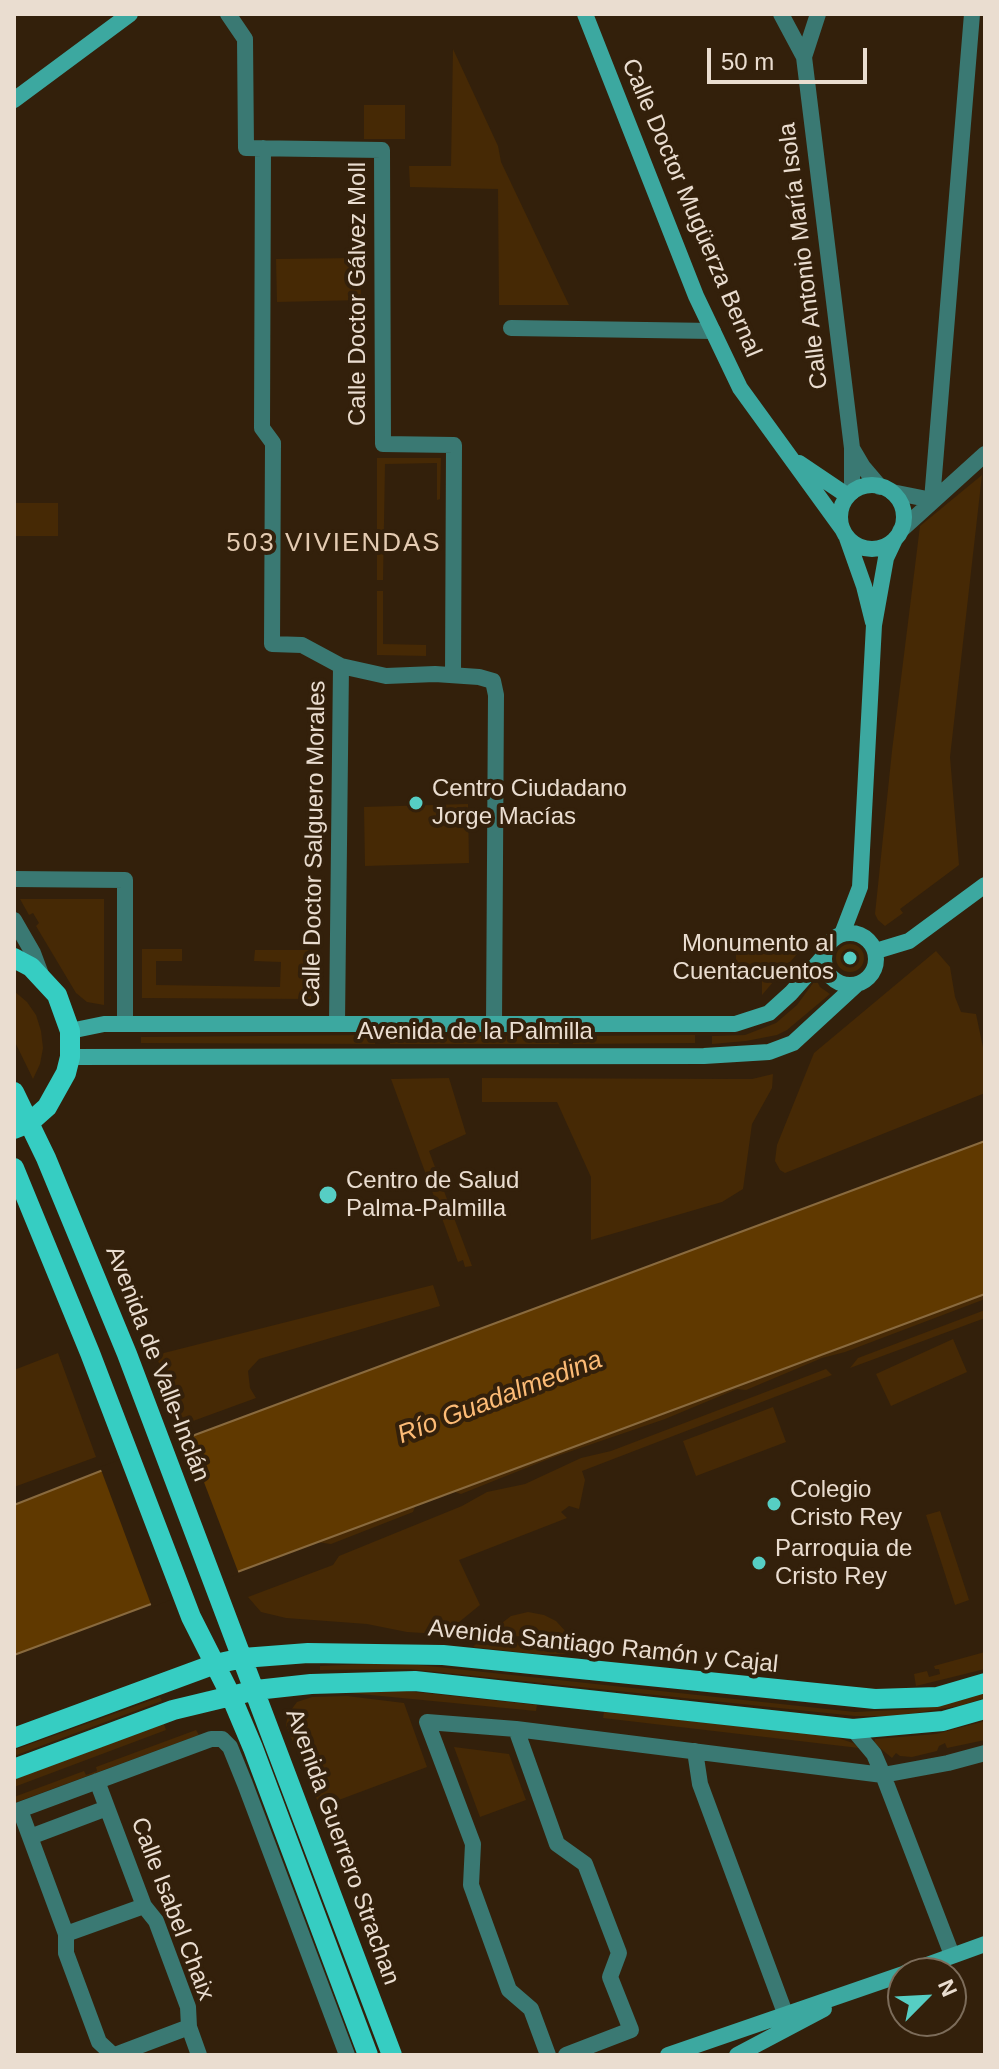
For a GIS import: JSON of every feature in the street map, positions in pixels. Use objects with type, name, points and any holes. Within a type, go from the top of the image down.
[{"type":"main road","points":[[14,100],[130,14]]},
{"type":"main road","name":"Calle Doctor Mugüerza Bernal","points":[[585,14],[696,296],[740,388],[845,533],[874,625]]},
{"type":"main road","name":"Calle Doctor Mugüerza Bernal","points":[[788,456],[850,494]]},
{"type":"main road","points":[[862,487],[886,490],[900,502],[904,515],[897,535],[887,545],[870,549],[857,545],[845,533],[841,509],[850,494],[862,487]]},
{"type":"main road","name":"Calle Doctor Mugüerza Bernal","points":[[842,934],[860,887],[874,625],[886,558],[897,535]]},
{"type":"main road","points":[[876,951],[909,941],[985,885]]},
{"type":"main road","points":[[842,934],[862,935],[876,951],[873,972],[856,985],[840,984],[824,964],[830,942],[842,934]]},
{"type":"main road","name":"Avenida de la Palmilla","points":[[70,1031],[104,1024],[735,1024],[769,1013],[824,956]]},
{"type":"main road","points":[[14,958],[31,967],[57,995],[70,1031],[70,1057],[66,1073],[47,1107],[21,1126]]},
{"type":"main road","name":"Avenida de la Palmilla","points":[[70,1057],[704,1056],[769,1052],[793,1043],[856,985]]},
{"type":"main road","name":"Avenida de Valle-Inclán","points":[[14,1092],[21,1126],[127,1354],[243,1658]]},
{"type":"main road","points":[[14,1168],[90,1353],[191,1618],[215,1664]]},
{"type":"main road","name":"Avenida Santiago Ramón y Cajal","points":[[14,1738],[215,1664],[243,1658],[308,1653],[443,1655],[875,1699],[937,1697],[985,1683]]},
{"type":"main road","name":"Avenida Guerrero Strachan","points":[[243,1658],[392,2055]]},
{"type":"main road","name":"Avenida Guerrero Strachan","points":[[215,1664],[231,1696],[368,2055]]},
{"type":"main road","points":[[14,1769],[173,1710],[256,1690],[311,1684],[415,1681],[853,1729],[943,1721],[985,1709]]},
{"type":"main road","points":[[947,1957],[985,1944]]},
{"type":"main road","points":[[668,2055],[887,1979]]},
{"type":"main road","points":[[737,2055],[864,1988]]},
{"type":"main road","points":[[753,2045],[785,2013]]},
{"type":"street","points":[[228,14],[245,39],[246,148],[263,148],[262,428],[273,443],[272,644],[302,645],[341,666],[386,676],[453,675],[493,681],[496,695],[494,1024]]},
{"type":"street","points":[[781,14],[804,57]]},
{"type":"street","points":[[804,57],[818,14]]},
{"type":"street","points":[[932,500],[972,14]]},
{"type":"street","name":"Calle Antonio María Isola","points":[[804,57],[852,448],[850,494]]},
{"type":"street","name":"Calle Doctor Gálvez Moll","points":[[263,148],[382,150],[383,444],[454,445],[453,675]]},
{"type":"street","points":[[511,328],[713,331]]},
{"type":"street","name":"Calle Antonio María Isola","points":[[852,448],[863,467],[886,490]]},
{"type":"street","points":[[897,535],[985,454]]},
{"type":"street","points":[[886,490],[932,500]]},
{"type":"street","name":"Calle Doctor Salguero Morales","points":[[337,1023],[341,666]]},
{"type":"street","points":[[14,879],[125,880],[125,1024]]},
{"type":"street","points":[[14,920],[33,953],[42,979]]},
{"type":"street","points":[[548,2055],[531,2009],[509,1990],[471,1885],[473,1844],[427,1722],[516,1729],[883,1775],[985,1753]]},
{"type":"street","points":[[516,1729],[557,1844],[585,1864],[608,1923],[619,1953],[610,1977],[631,2030],[566,2055]]},
{"type":"street","points":[[853,1729],[874,1754],[952,1955]]},
{"type":"street","points":[[189,2027],[114,2055],[99,2042],[66,1953],[66,1934],[30,1837],[17,1811],[211,1739],[222,1739],[230,1747],[245,1784],[347,2055]]},
{"type":"street","points":[[695,1751],[700,1784],[785,2013]]},
{"type":"street","name":"Calle Isabel Chaix","points":[[97,1781],[144,1906],[156,1921],[188,2007],[189,2027],[199,2055]]},
{"type":"street","points":[[30,1837],[107,1808]]},
{"type":"street","points":[[66,1934],[144,1906]]},
{"type":"shaded area","points":[[453,49],[498,146],[501,162],[569,305],[499,305],[498,189],[410,187],[409,166],[451,166]]},
{"type":"shaded area","points":[[364,105],[405,105],[405,139],[364,139]]},
{"type":"shaded area","points":[[360,258],[361,300],[277,302],[276,259]]},
{"type":"shaded area","points":[[377,458],[441,458],[440,499],[437,500],[437,463],[385,464],[383,580],[377,580]]},
{"type":"shaded area","points":[[982,475],[950,757],[959,865],[900,909],[903,913],[885,926],[875,914],[920,526]]},
{"type":"shaded area","points":[[14,503],[58,503],[58,536],[14,536]]},
{"type":"shaded area","points":[[377,591],[383,591],[383,644],[426,645],[426,656],[377,655]]},
{"type":"shaded area","points":[[468,804],[469,863],[365,866],[364,807]]},
{"type":"shaded area","points":[[20,899],[104,899],[104,1005],[87,1002],[76,993],[36,926],[39,923],[33,913],[29,915]]},
{"type":"shaded area","points":[[850,944],[860,948],[864,958],[860,968],[850,972],[840,968],[836,958],[840,948]]},
{"type":"shaded area","points":[[142,949],[182,949],[182,961],[156,961],[156,985],[280,987],[281,962],[254,961],[255,950],[311,950],[311,999],[142,998]]},
{"type":"shaded area","points":[[936,951],[950,967],[961,1012],[976,1014],[985,1057],[985,1093],[785,1173],[780,1170],[775,1161],[777,1145],[814,1053]]},
{"type":"shaded area","points":[[736,953],[797,954],[762,995],[762,965],[736,965]]},
{"type":"shaded area","points":[[816,979],[820,987],[830,994],[787,1030],[746,1041],[712,1044],[712,1036],[745,1035],[776,1023],[797,1005]]},
{"type":"shaded area","points":[[14,991],[36,1015],[41,1031],[43,1048],[33,1079],[14,1040]]},
{"type":"shaded area","points":[[375,1035],[375,1044],[141,1043],[141,1037]]},
{"type":"shaded area","points":[[695,1035],[695,1043],[573,1044],[572,1040],[574,1036]]},
{"type":"shaded area","points":[[390,1036],[559,1036],[561,1041],[559,1044],[390,1044]]},
{"type":"shaded area","points":[[773,1074],[772,1088],[752,1124],[743,1189],[722,1202],[591,1240],[591,1177],[557,1102],[482,1102],[482,1078],[752,1079]]},
{"type":"shaded area","points":[[449,1078],[466,1134],[429,1151],[472,1266],[465,1267],[463,1260],[458,1262],[391,1079]]},
{"type":"shaded area","points":[[433,1285],[440,1306],[259,1359],[248,1371],[250,1388],[256,1398],[182,1425],[156,1355]]},
{"type":"shaded area","points":[[985,1294],[985,1299],[822,1358],[746,1390],[737,1389],[665,1419],[551,1458],[461,1494],[452,1491]]},
{"type":"shaded area","points":[[985,1310],[985,1318],[850,1368],[858,1358]]},
{"type":"shaded area","points":[[953,1339],[967,1372],[891,1406],[876,1374]]},
{"type":"shaded area","points":[[58,1353],[96,1457],[14,1487],[14,1370]]},
{"type":"shaded area","points":[[826,1369],[832,1375],[582,1471],[585,1480],[579,1509],[569,1506],[561,1512],[567,1518],[459,1560],[480,1605],[439,1634],[407,1632],[367,1624],[286,1618],[261,1612],[248,1597],[333,1565],[339,1556],[462,1506],[487,1492],[525,1484],[581,1458],[611,1451]]},
{"type":"shaded area","points":[[773,1407],[786,1442],[696,1476],[683,1441]]},
{"type":"shaded area","points":[[416,1504],[413,1512],[331,1544],[316,1542]]},
{"type":"shaded area","points":[[940,1511],[969,1600],[955,1605],[926,1515]]},
{"type":"shaded area","points":[[528,1612],[556,1621],[569,1635],[484,1637],[511,1616]]},
{"type":"shaded area","points":[[574,1641],[584,1654],[536,1654],[473,1647],[477,1643]]},
{"type":"shaded area","points":[[985,1652],[985,1669],[916,1686],[914,1674],[927,1671],[929,1677],[940,1674],[934,1666]]},
{"type":"shaded area","points":[[410,1664],[855,1712],[916,1709],[985,1693],[985,1698],[916,1713],[855,1716],[409,1669],[320,1670],[320,1666]]},
{"type":"shaded area","points":[[397,1690],[537,1705],[536,1711],[350,1693]]},
{"type":"shaded area","points":[[347,1696],[404,1703],[427,1767],[320,1807],[286,1725],[288,1714],[297,1702],[312,1697]]},
{"type":"shaded area","points":[[160,1697],[162,1701],[14,1756],[14,1750]]},
{"type":"shaded area","points":[[604,1712],[832,1736],[859,1748],[603,1718]]},
{"type":"shaded area","points":[[985,1721],[985,1740],[947,1748],[945,1743],[937,1751],[912,1757],[896,1753],[892,1758],[874,1743],[875,1739],[936,1734]]},
{"type":"shaded area","points":[[164,1724],[166,1730],[14,1787],[14,1779]]},
{"type":"shaded area","points":[[196,1730],[199,1735],[14,1803],[14,1797],[84,1771],[86,1775],[97,1771],[96,1767]]},
{"type":"shaded area","points":[[454,1747],[509,1754],[526,1800],[480,1817]]},
{"type":"water","name":"Río Guadalmedina","points":[[985,1141],[985,1294],[14,1655],[14,1505]]},
{"type":"pier","points":[[186,1435],[239,1574],[152,1607],[100,1467]]},
{"type":"place","name":"Centro Ciudadano Jorge Macías","points":[[416,803]]},
{"type":"place","name":"Monumento al Cuentacuentos","points":[[850,958]]},
{"type":"place","name":"Centro de Salud Palma-Palmilla","points":[[328,1195]]},
{"type":"place","name":"Colegio Cristo Rey","points":[[774,1504]]},
{"type":"place","name":"Parroquia de Cristo Rey","points":[[759,1563]]},
{"type":"district","name":"503 VIVIENDAS","points":[[334,544]]}]
